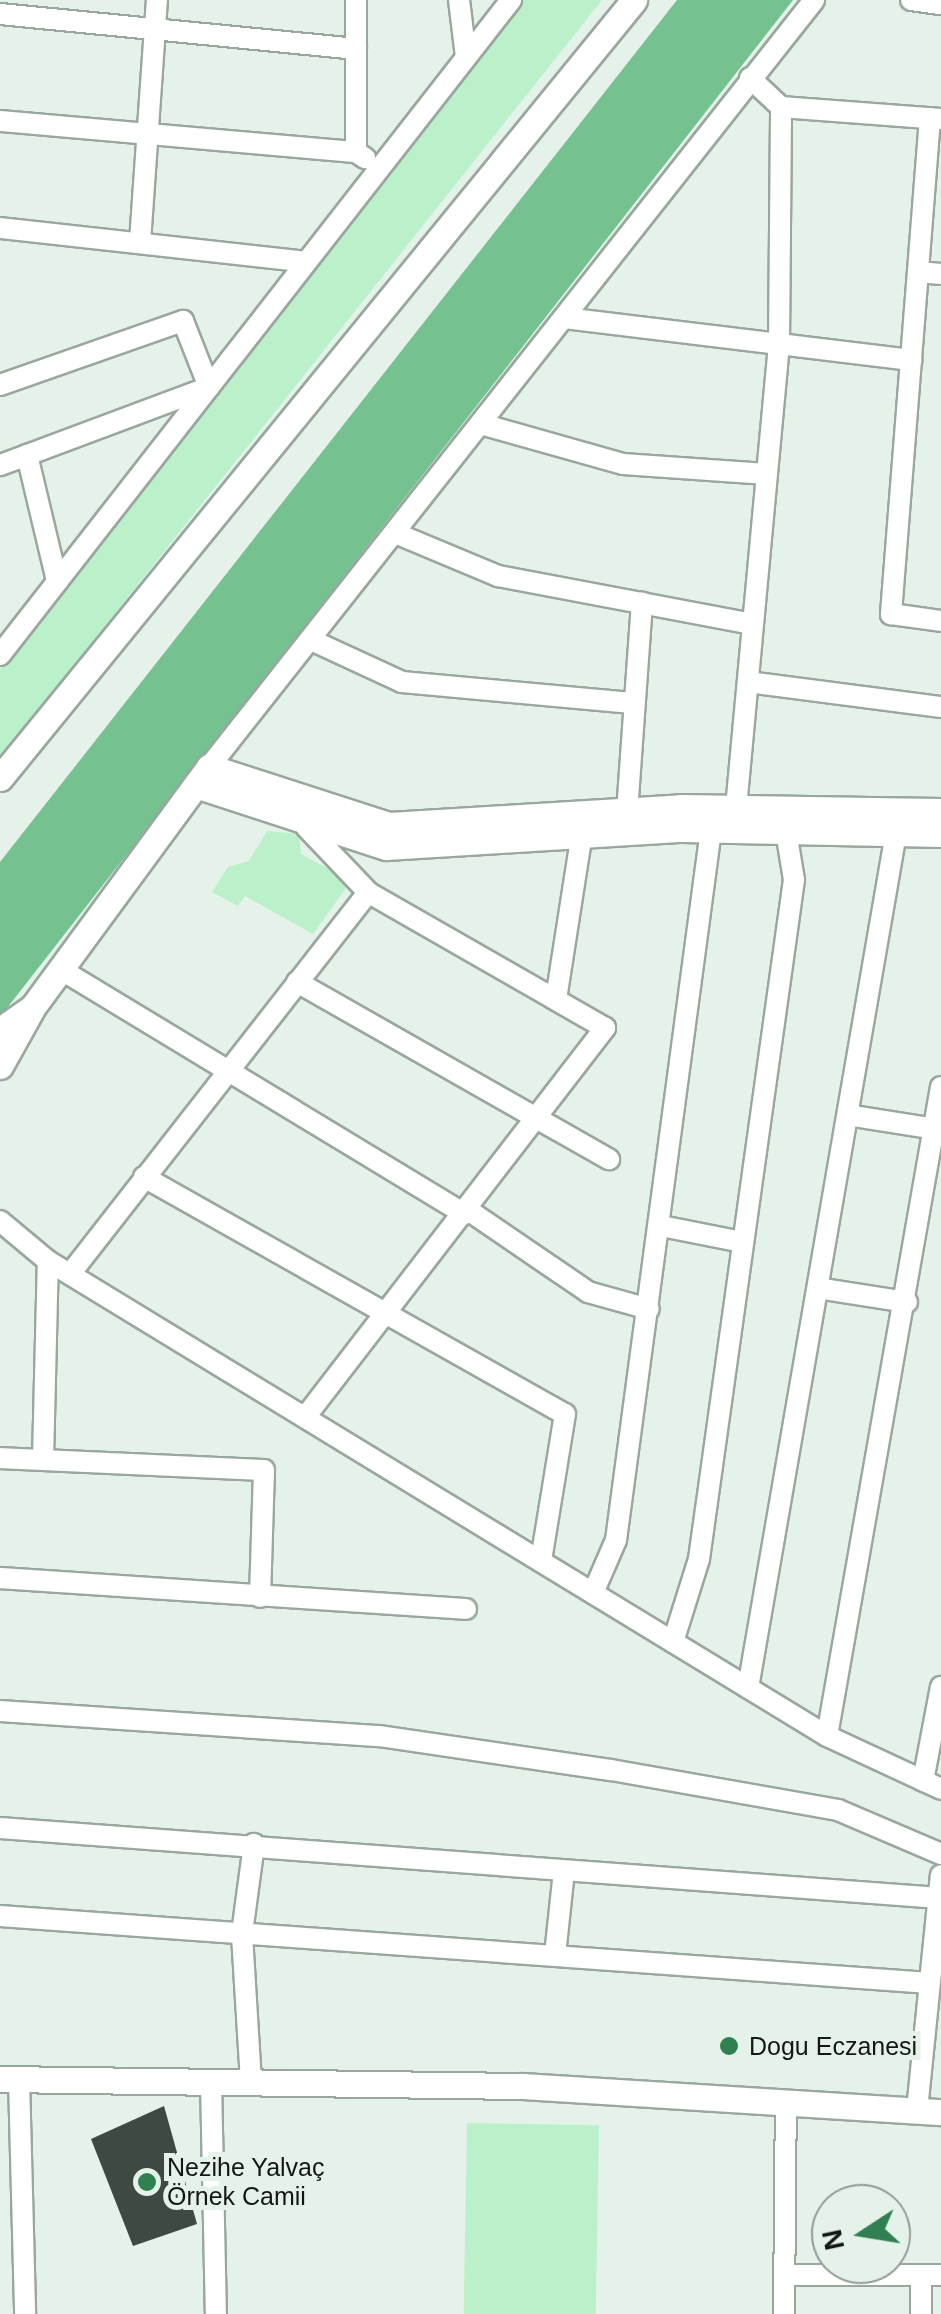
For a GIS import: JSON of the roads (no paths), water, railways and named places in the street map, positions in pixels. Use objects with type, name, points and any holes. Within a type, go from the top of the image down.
[{"type":"main road","points":[[0,778],[634,0]]},
{"type":"main road","points":[[203,776],[389,825],[736,808],[941,811]]},
{"type":"main road","points":[[203,776],[306,827],[386,848],[710,830],[941,834]]},
{"type":"main road","points":[[0,1066],[32,1008],[203,776]]},
{"type":"main road","points":[[0,1030],[32,1008]]},
{"type":"main road","points":[[9,2079],[251,2082],[929,2111]]},
{"type":"street","points":[[140,242],[157,0]]},
{"type":"street","points":[[356,0],[356,152]]},
{"type":"street","points":[[459,0],[466,57]]},
{"type":"street","points":[[0,655],[510,0]]},
{"type":"street","points":[[203,776],[814,0]]},
{"type":"street","points":[[911,0],[941,4]]},
{"type":"street","points":[[0,14],[356,48]]},
{"type":"street","points":[[750,78],[781,107],[935,119],[918,272],[891,614],[941,621]]},
{"type":"street","points":[[736,808],[779,344],[781,107]]},
{"type":"street","points":[[0,121],[356,152],[379,168]]},
{"type":"street","points":[[0,228],[306,262]]},
{"type":"street","points":[[918,272],[941,274]]},
{"type":"street","points":[[564,318],[911,360]]},
{"type":"street","points":[[0,385],[183,321],[209,387]]},
{"type":"street","points":[[0,464],[209,387]]},
{"type":"street","points":[[480,424],[623,464],[767,474]]},
{"type":"street","points":[[27,454],[57,582]]},
{"type":"street","points":[[395,534],[498,576],[753,624]]},
{"type":"street","points":[[627,812],[642,603]]},
{"type":"street","points":[[311,640],[402,682],[632,703]]},
{"type":"street","points":[[748,682],[941,707]]},
{"type":"street","points":[[306,827],[368,892],[605,1028],[389,1314],[306,1416]]},
{"type":"street","points":[[593,1593],[616,1540],[661,1226],[710,830]]},
{"type":"street","points":[[673,1642],[700,1559],[794,880],[786,831]]},
{"type":"street","points":[[748,1688],[853,1116],[896,832]]},
{"type":"street","points":[[556,1000],[581,838]]},
{"type":"street","points":[[70,1274],[368,892]]},
{"type":"street","points":[[60,969],[466,1212],[588,1292],[649,1309]]},
{"type":"street","points":[[297,982],[535,1121],[609,1158]]},
{"type":"street","points":[[827,1736],[908,1302],[941,1087]]},
{"type":"street","points":[[853,1116],[936,1129]]},
{"type":"street","points":[[144,1177],[565,1414],[541,1560]]},
{"type":"street","points":[[0,1222],[48,1261],[827,1736],[932,1785],[941,1687]]},
{"type":"street","points":[[661,1226],[742,1242]]},
{"type":"street","points":[[43,1460],[48,1261]]},
{"type":"street","points":[[823,1289],[908,1302]]},
{"type":"street","points":[[0,1458],[264,1470],[260,1597]]},
{"type":"street","points":[[0,1578],[466,1609]]},
{"type":"street","points":[[0,1711],[380,1736],[611,1770],[838,1810],[941,1854]]},
{"type":"street","points":[[0,1828],[939,1898]]},
{"type":"street","points":[[251,2082],[242,1932],[254,1844]]},
{"type":"street","points":[[556,1955],[564,1870]]},
{"type":"street","points":[[929,2111],[930,1983],[941,1875]]},
{"type":"street","points":[[0,1916],[930,1983]]},
{"type":"street","points":[[9,2079],[25,2314]]},
{"type":"street","points":[[210,2082],[216,2314]]},
{"type":"street","points":[[784,2314],[786,2102]]},
{"type":"street","points":[[785,2275],[931,2275],[921,2314]]},
{"type":"place","name":"Dogu Eczanesi","points":[[729,2046]]},
{"type":"place","name":"Nezihe Yalvaç Örnek Camii","points":[[147,2182]]}]
